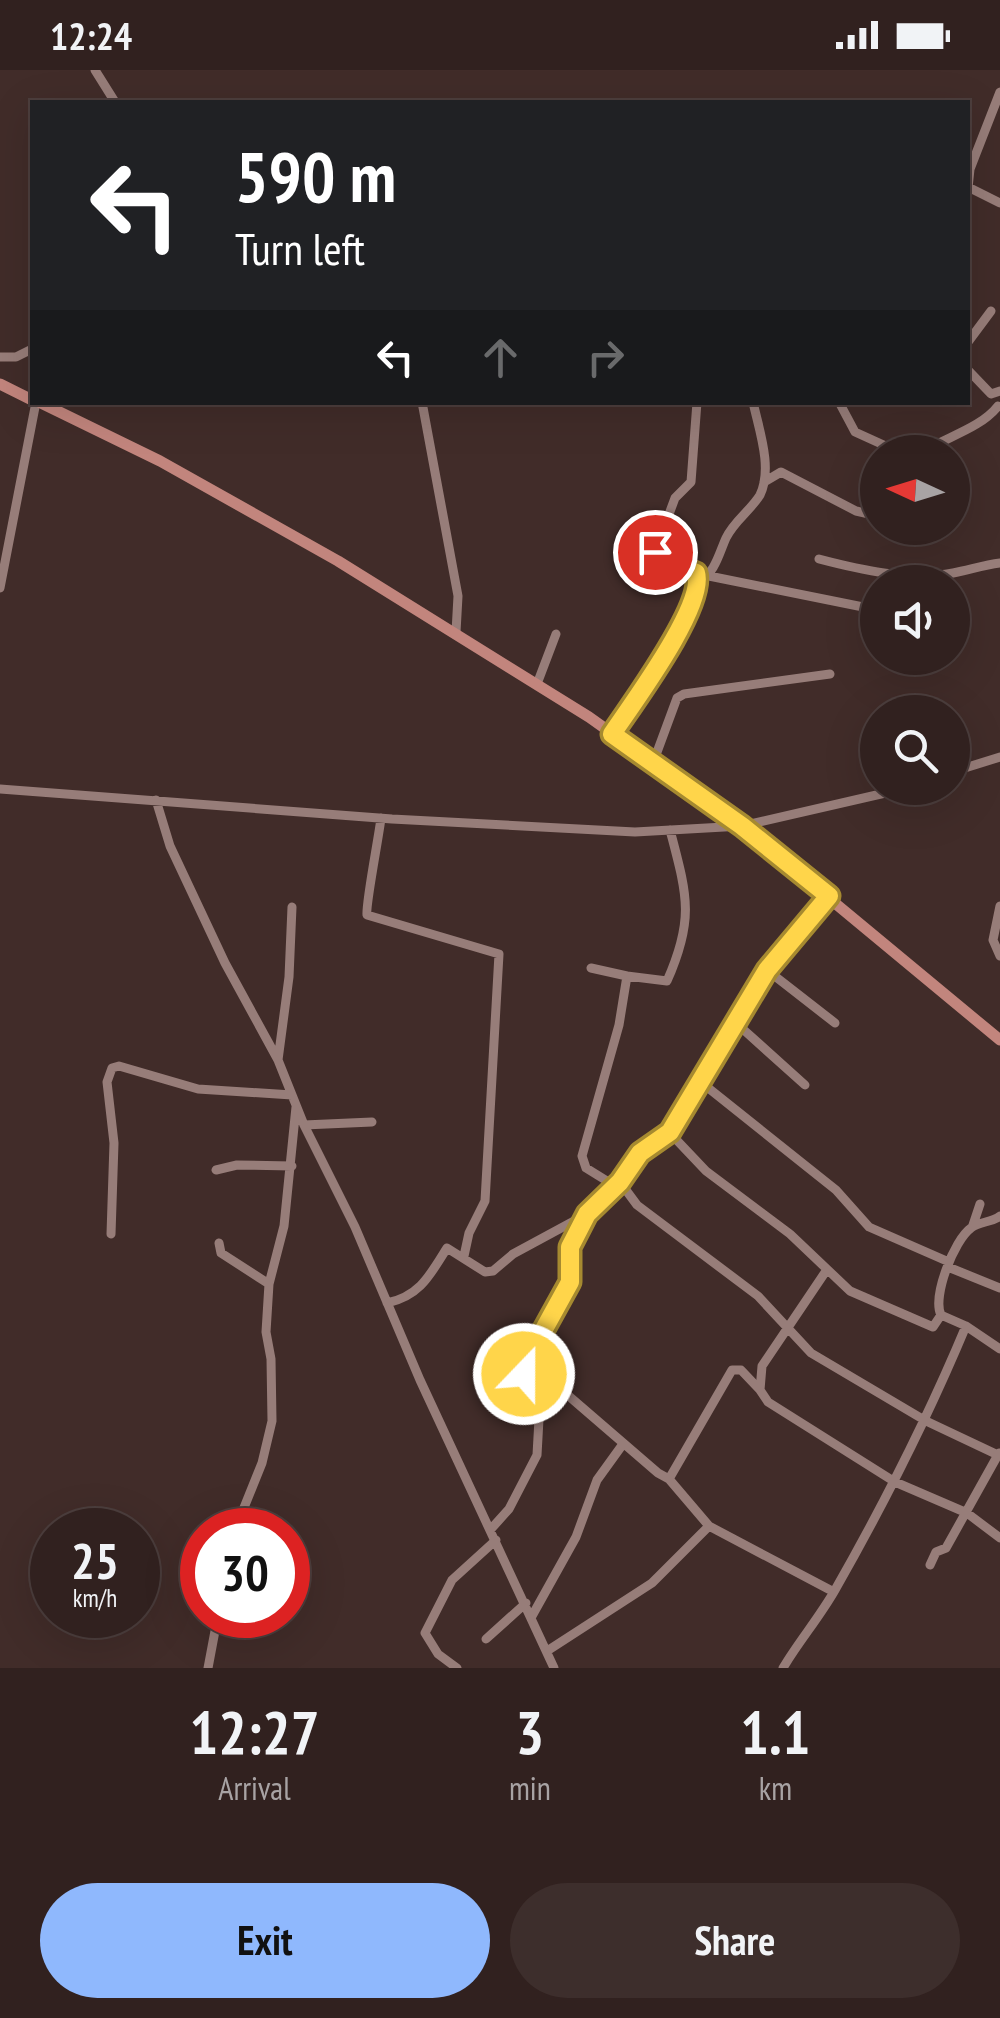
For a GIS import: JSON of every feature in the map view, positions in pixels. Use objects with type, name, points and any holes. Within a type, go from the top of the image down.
[{"type":"main road","points":[[0,384],[30,399]]},
{"type":"main road","points":[[42,405],[160,461],[456,632],[612,734],[742,826],[1000,1040]]},
{"type":"street","points":[[95,70],[114,100]]},
{"type":"street","points":[[970,169],[1000,92]]},
{"type":"street","points":[[970,189],[1000,203]]},
{"type":"street","points":[[970,339],[991,311]]},
{"type":"street","points":[[0,358],[16,357],[30,350]]},
{"type":"street","points":[[949,435],[988,418],[999,407],[995,392],[970,372]]},
{"type":"street","points":[[0,588],[35,405]]},
{"type":"street","points":[[422,405],[458,596],[456,632]]},
{"type":"street","points":[[696,405],[691,482],[675,498],[655,552],[662,560],[697,578],[709,576],[860,606]]},
{"type":"street","points":[[709,576],[727,535],[759,496],[764,482],[763,443],[754,405]]},
{"type":"street","points":[[841,405],[854,432],[861,435]]},
{"type":"street","points":[[764,482],[781,472],[860,512]]},
{"type":"street","points":[[627,557],[662,560]]},
{"type":"street","points":[[819,559],[860,570]]},
{"type":"street","points":[[970,568],[1000,563]]},
{"type":"street","points":[[612,734],[658,664],[697,593],[697,578]]},
{"type":"street","points":[[536,684],[556,634]]},
{"type":"street","points":[[653,763],[677,698],[684,694],[830,674]]},
{"type":"street","points":[[970,766],[1000,756]]},
{"type":"street","points":[[0,789],[381,818],[634,832],[742,826],[860,799]]},
{"type":"street","points":[[156,800],[170,846],[278,1060],[304,1125],[554,1668]]},
{"type":"street","points":[[381,818],[367,915],[499,954],[484,1202],[469,1233],[464,1256]]},
{"type":"street","points":[[591,968],[667,981],[687,926],[686,891],[670,830]]},
{"type":"street","points":[[387,1303],[406,1299],[424,1284],[447,1248],[485,1272],[493,1271],[512,1254],[587,1214],[620,1186],[640,1153],[670,1132],[767,970],[829,896]]},
{"type":"street","points":[[1000,906],[993,940],[1000,956]]},
{"type":"street","points":[[278,1060],[292,907]]},
{"type":"street","points":[[767,970],[835,1023]]},
{"type":"street","points":[[627,976],[619,1024],[582,1156],[586,1168],[620,1186],[758,1296],[788,1331],[836,1370],[926,1421],[999,1454],[946,1548],[936,1552],[930,1565]]},
{"type":"street","points":[[736,1023],[805,1085]]},
{"type":"street","points":[[111,1234],[114,1143],[107,1082],[112,1068],[119,1066],[198,1089],[294,1100]]},
{"type":"street","points":[[702,1083],[836,1190],[868,1227],[1000,1288]]},
{"type":"street","points":[[244,1508],[262,1463],[272,1420],[271,1359],[266,1332],[269,1284],[284,1226],[292,1166],[294,1100]]},
{"type":"street","points":[[304,1125],[372,1122]]},
{"type":"street","points":[[670,1132],[706,1172],[790,1234],[850,1291],[932,1327],[948,1264],[973,1225],[980,1204]]},
{"type":"street","points":[[216,1170],[238,1165],[292,1166]]},
{"type":"street","points":[[491,1529],[509,1509],[538,1455],[539,1420],[528,1390],[527,1360],[570,1282],[570,1247],[587,1214]]},
{"type":"street","points":[[973,1225],[1000,1216]]},
{"type":"street","points":[[219,1242],[221,1253],[269,1284]]},
{"type":"street","points":[[760,1390],[762,1366],[826,1271]]},
{"type":"street","points":[[938,1314],[966,1326],[1000,1349]]},
{"type":"street","points":[[783,1668],[834,1592],[894,1482],[926,1421],[966,1326]]},
{"type":"street","points":[[527,1360],[623,1444],[670,1479],[709,1526],[834,1592]]},
{"type":"street","points":[[670,1479],[732,1370],[740,1370],[768,1402],[894,1482],[967,1513],[1000,1538]]},
{"type":"street","points":[[532,1616],[576,1537],[597,1480],[623,1444]]},
{"type":"street","points":[[548,1651],[652,1582],[709,1526]]},
{"type":"street","points":[[456,1668],[438,1654],[425,1633],[452,1580],[496,1540]]},
{"type":"street","points":[[486,1638],[526,1604]]},
{"type":"street","points":[[208,1668],[214,1638]]},
{"type":"route","points":[[524,1374],[527,1360],[570,1282],[570,1247],[587,1214],[620,1182],[640,1153],[670,1132],[767,970],[829,896],[742,826],[612,734],[658,664],[697,593],[696,573],[662,560],[655,552]]}]
